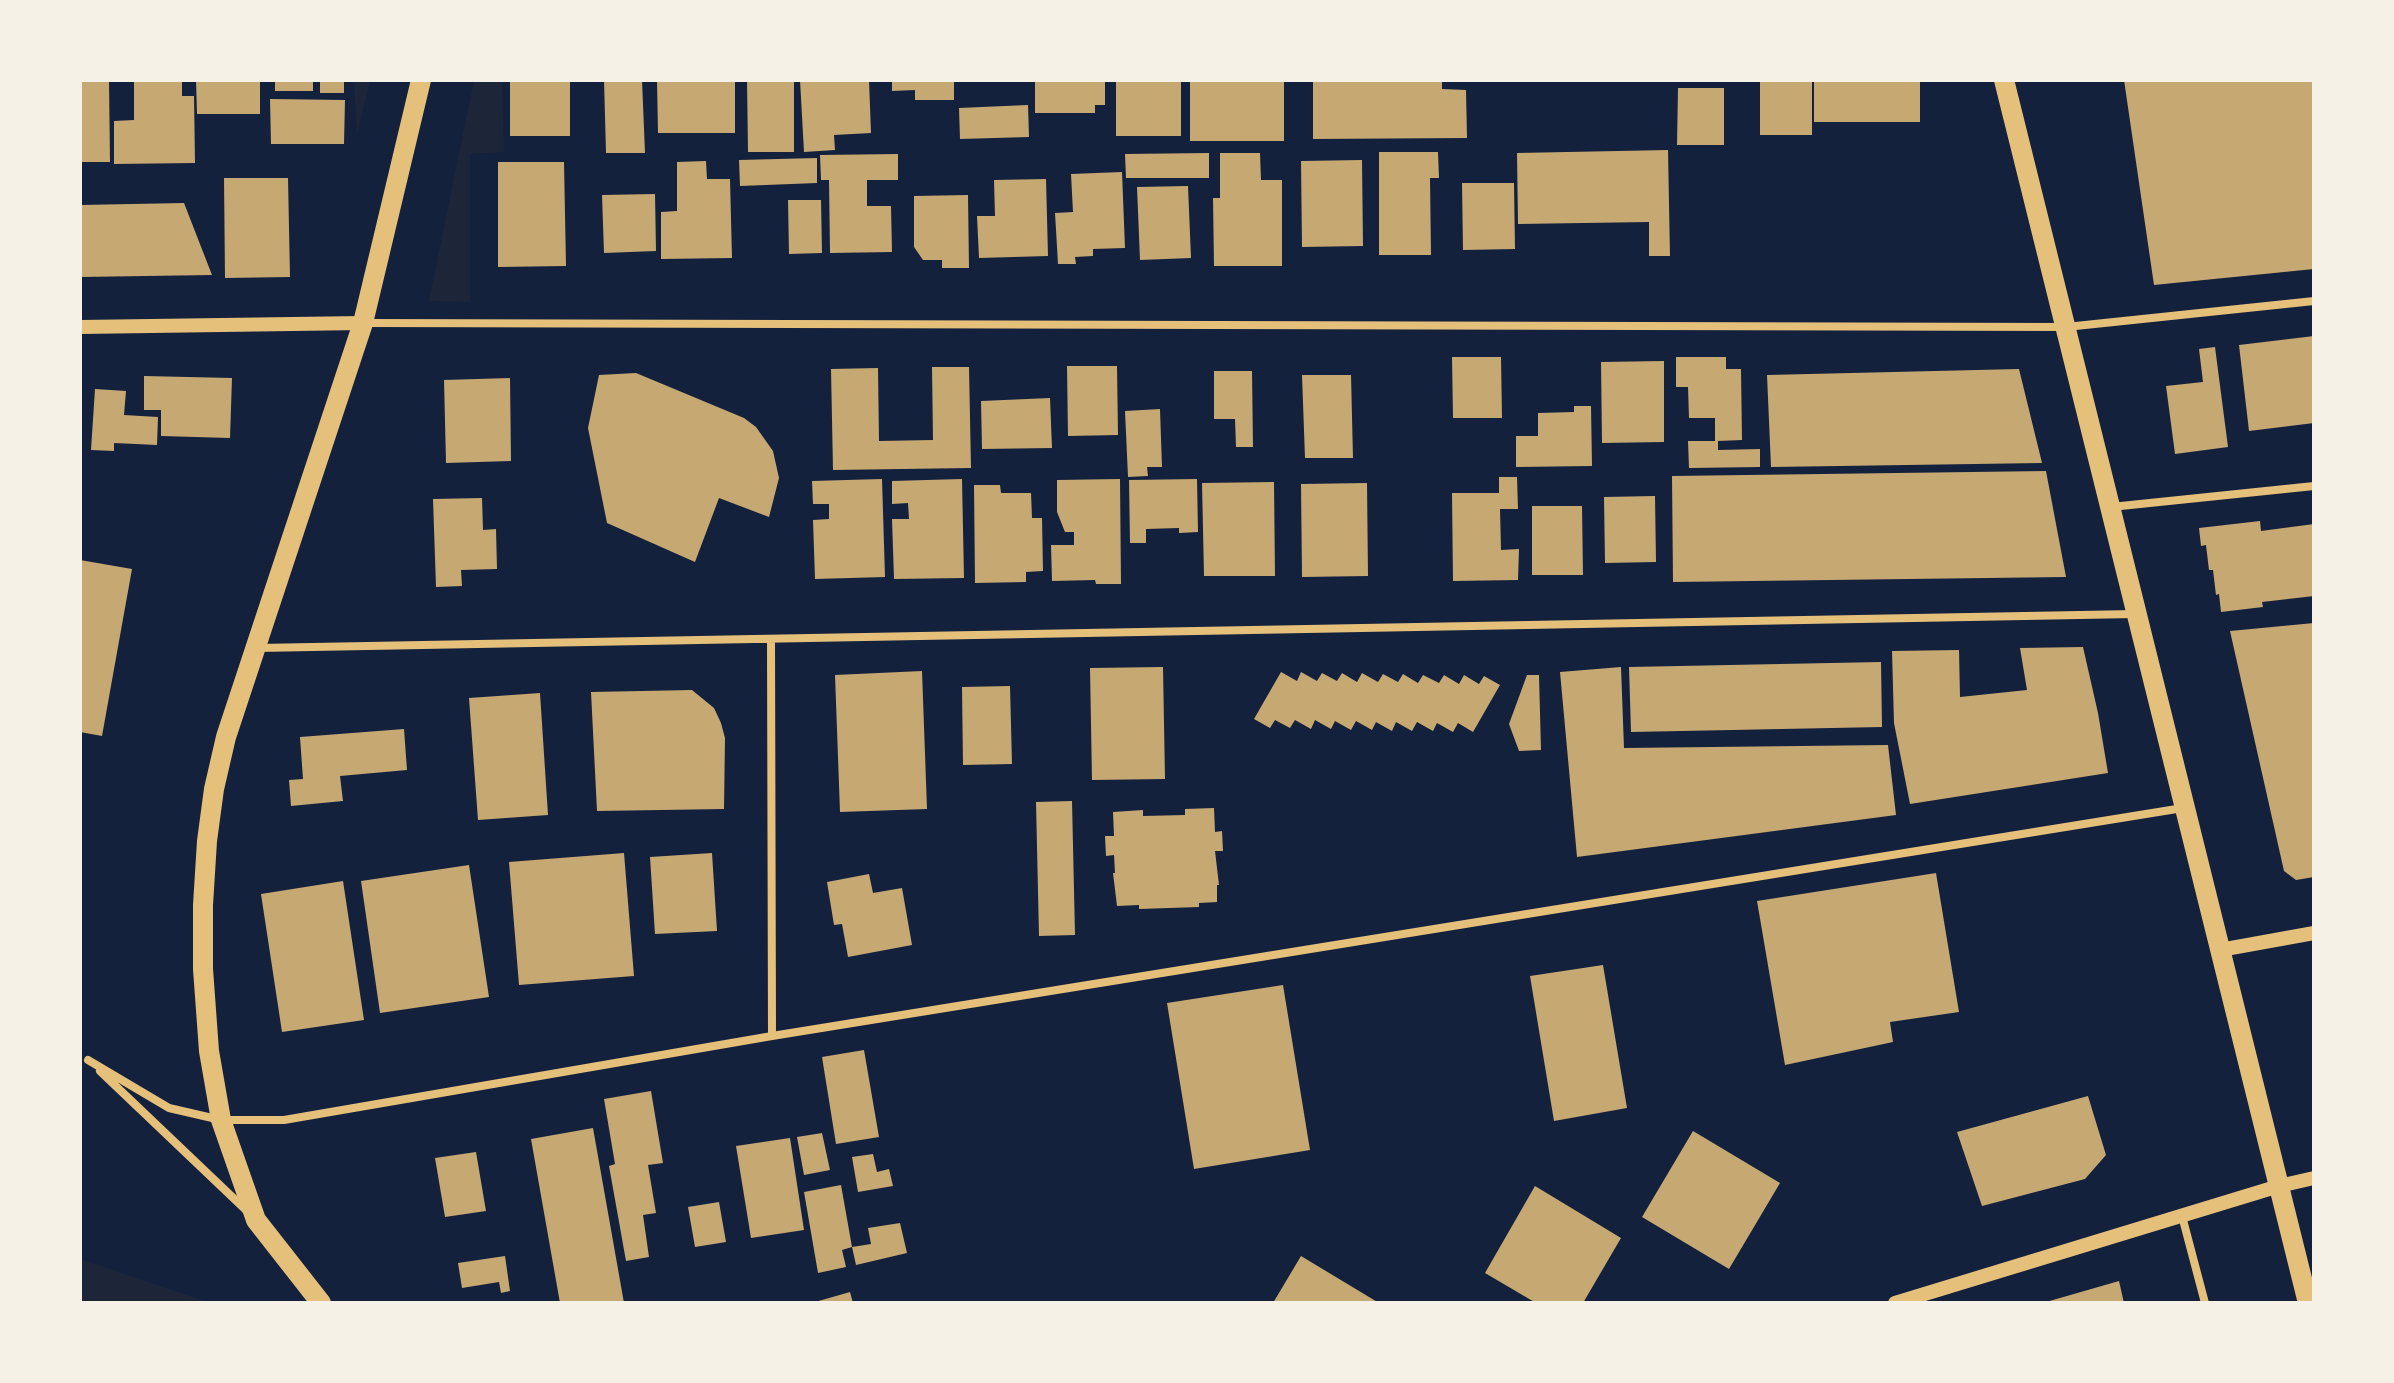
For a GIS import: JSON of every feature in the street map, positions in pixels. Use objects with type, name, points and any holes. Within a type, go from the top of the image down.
[{"type":"main road","points":[[321,1303],[256,1220],[221,1120],[209,1051],[203,969],[207,841],[214,789],[226,737],[363,323],[421,80]]},
{"type":"main road","points":[[2004,80],[2308,1303]]},
{"type":"street","points":[[80,327],[363,323],[2066,327],[2314,301]]},
{"type":"street","points":[[2110,507],[2314,486]]},
{"type":"street","points":[[255,648],[2136,614]]},
{"type":"street","points":[[771,639],[772,1036]]},
{"type":"street","points":[[88,1060],[169,1108],[221,1120],[284,1120],[772,1036],[2185,807]]},
{"type":"street","points":[[2220,950],[2314,933]]},
{"type":"street","points":[[80,1051],[256,1220]]},
{"type":"street","points":[[1895,1303],[2314,1178]]},
{"type":"street","points":[[2182,1216],[2205,1303]]},
{"type":"shaded area","points":[[354,80],[370,80],[357,135]]},
{"type":"shaded area","points":[[474,80],[502,80],[504,152],[470,154],[470,302],[429,301]]},
{"type":"shaded area","points":[[80,1259],[211,1303],[80,1303]]},
{"type":"building","points":[[80,80],[109,80],[110,162],[80,162]]},
{"type":"building","points":[[134,80],[182,80],[182,96],[194,96],[195,163],[114,164],[114,121],[134,120]]},
{"type":"building","points":[[196,80],[260,80],[260,114],[197,114]]},
{"type":"building","points":[[275,80],[313,80],[313,91],[275,91]]},
{"type":"building","points":[[320,80],[344,80],[344,93],[320,93]]},
{"type":"building","points":[[510,80],[570,80],[570,136],[510,136]]},
{"type":"building","points":[[604,80],[642,80],[645,153],[606,153]]},
{"type":"building","points":[[657,80],[735,80],[735,133],[658,133]]},
{"type":"building","points":[[747,80],[794,80],[794,152],[748,152]]},
{"type":"building","points":[[800,80],[869,80],[871,133],[834,135],[835,150],[804,152]]},
{"type":"building","points":[[892,80],[954,80],[954,100],[915,100],[915,90],[892,91]]},
{"type":"building","points":[[1035,80],[1105,80],[1105,105],[1095,105],[1095,113],[1035,113]]},
{"type":"building","points":[[1116,80],[1181,80],[1181,136],[1116,136]]},
{"type":"building","points":[[1190,80],[1284,80],[1284,141],[1190,141]]},
{"type":"building","points":[[1313,80],[1442,80],[1442,89],[1466,90],[1467,138],[1313,139]]},
{"type":"building","points":[[1760,80],[1812,80],[1812,135],[1760,135]]},
{"type":"building","points":[[1814,80],[1920,80],[1920,122],[1814,122]]},
{"type":"building","points":[[2124,80],[2314,80],[2314,269],[2154,285]]},
{"type":"building","points":[[1678,88],[1724,88],[1724,145],[1677,145]]},
{"type":"building","points":[[270,99],[345,100],[344,144],[271,144]]},
{"type":"building","points":[[1028,105],[1029,137],[960,139],[959,108]]},
{"type":"building","points":[[1668,150],[1670,256],[1649,256],[1649,222],[1518,224],[1517,153]]},
{"type":"building","points":[[1379,152],[1438,152],[1439,178],[1430,178],[1431,255],[1379,255]]},
{"type":"building","points":[[1209,153],[1209,178],[1126,178],[1125,154]]},
{"type":"building","points":[[1220,153],[1260,153],[1261,180],[1282,180],[1282,266],[1214,266],[1213,198],[1220,198]]},
{"type":"building","points":[[898,154],[898,180],[867,180],[867,206],[891,206],[892,252],[830,253],[829,180],[821,180],[820,155]]},
{"type":"building","points":[[817,158],[817,183],[740,186],[739,160]]},
{"type":"building","points":[[1362,160],[1363,246],[1302,247],[1301,161]]},
{"type":"building","points":[[706,161],[707,179],[730,179],[732,258],[661,259],[661,212],[677,211],[677,162]]},
{"type":"building","points":[[498,162],[564,162],[566,266],[498,267]]},
{"type":"building","points":[[1122,172],[1125,248],[1093,249],[1093,256],[1075,257],[1076,264],[1058,264],[1055,213],[1073,212],[1071,174]]},
{"type":"building","points":[[224,178],[288,178],[290,277],[225,278]]},
{"type":"building","points":[[1046,179],[1048,256],[979,258],[977,216],[995,216],[994,180]]},
{"type":"building","points":[[1462,183],[1514,183],[1515,249],[1463,250]]},
{"type":"building","points":[[1188,186],[1191,258],[1140,260],[1137,187]]},
{"type":"building","points":[[655,194],[656,251],[604,253],[602,195]]},
{"type":"building","points":[[968,195],[969,268],[942,268],[942,260],[923,260],[914,247],[914,196]]},
{"type":"building","points":[[788,200],[821,200],[822,253],[789,254]]},
{"type":"building","points":[[184,203],[212,275],[80,277],[80,205]]},
{"type":"building","points":[[2314,336],[2314,423],[2249,431],[2239,345]]},
{"type":"building","points":[[2215,347],[2228,447],[2175,454],[2166,386],[2203,382],[2199,349]]},
{"type":"building","points":[[1452,357],[1501,357],[1502,418],[1453,418]]},
{"type":"building","points":[[1676,357],[1726,357],[1726,369],[1741,369],[1742,440],[1718,441],[1718,450],[1760,449],[1760,467],[1689,468],[1688,441],[1715,441],[1715,418],[1689,418],[1688,387],[1676,387]]},
{"type":"building","points":[[1664,361],[1664,442],[1602,443],[1601,362]]},
{"type":"building","points":[[1067,366],[1117,366],[1118,435],[1068,436]]},
{"type":"building","points":[[932,367],[969,367],[971,468],[833,470],[831,369],[878,368],[879,441],[933,440]]},
{"type":"building","points":[[2019,369],[2042,463],[1771,467],[1767,375]]},
{"type":"building","points":[[1214,371],[1252,371],[1253,447],[1236,447],[1235,419],[1214,419]]},
{"type":"building","points":[[636,373],[744,418],[756,427],[773,451],[779,478],[769,517],[719,498],[695,562],[607,523],[588,428],[599,375]]},
{"type":"building","points":[[1302,375],[1351,375],[1353,458],[1305,458]]},
{"type":"building","points":[[144,376],[232,378],[230,438],[161,436],[161,410],[144,410]]},
{"type":"building","points":[[510,378],[511,461],[446,463],[444,380]]},
{"type":"building","points":[[95,389],[126,391],[124,415],[158,417],[157,445],[114,443],[114,451],[91,450]]},
{"type":"building","points":[[1050,398],[1052,448],[982,449],[981,401]]},
{"type":"building","points":[[1574,406],[1591,406],[1592,466],[1516,467],[1516,436],[1538,436],[1538,413],[1574,412]]},
{"type":"building","points":[[1160,409],[1162,467],[1147,467],[1148,476],[1128,477],[1125,411]]},
{"type":"building","points":[[2046,471],[2066,577],[1673,582],[1672,476]]},
{"type":"building","points":[[1499,477],[1517,477],[1518,509],[1500,509],[1501,550],[1519,549],[1518,580],[1453,581],[1452,493],[1499,493]]},
{"type":"building","points":[[882,479],[885,577],[815,579],[813,520],[829,519],[829,504],[813,504],[812,481]]},
{"type":"building","points":[[962,479],[964,578],[894,579],[892,519],[909,519],[908,503],[892,504],[892,481]]},
{"type":"building","points":[[1120,479],[1121,584],[1096,584],[1095,580],[1052,581],[1051,545],[1074,545],[1074,532],[1065,532],[1057,512],[1057,480]]},
{"type":"building","points":[[1197,479],[1198,532],[1179,533],[1179,528],[1146,529],[1146,543],[1130,543],[1129,480]]},
{"type":"building","points":[[1274,482],[1275,576],[1204,576],[1202,483]]},
{"type":"building","points":[[1367,483],[1368,576],[1302,577],[1301,484]]},
{"type":"building","points":[[974,485],[1000,485],[1001,493],[1031,493],[1032,518],[1042,518],[1043,571],[1026,572],[1026,582],[975,583]]},
{"type":"building","points":[[1655,496],[1656,562],[1605,563],[1604,497]]},
{"type":"building","points":[[482,498],[483,530],[496,529],[497,569],[461,570],[462,586],[436,587],[433,499]]},
{"type":"building","points":[[1532,506],[1582,506],[1583,575],[1532,575]]},
{"type":"building","points":[[2260,521],[2261,531],[2314,524],[2314,596],[2262,602],[2263,607],[2221,612],[2213,570],[2209,570],[2206,545],[2201,546],[2199,528]]},
{"type":"building","points":[[80,560],[132,569],[102,736],[80,732]]},
{"type":"building","points":[[2314,623],[2314,877],[2296,880],[2284,871],[2230,631]]},
{"type":"building","points":[[2083,647],[2108,773],[1910,804],[1894,723],[1892,651],[1959,650],[1960,697],[2027,690],[2020,648]]},
{"type":"building","points":[[1881,662],[1882,727],[1631,732],[1629,667]]},
{"type":"building","points":[[1163,667],[1165,779],[1092,780],[1090,668]]},
{"type":"building","points":[[1621,667],[1624,748],[1888,745],[1896,815],[1577,857],[1560,672]]},
{"type":"building","points":[[922,671],[927,809],[840,812],[835,675]]},
{"type":"building","points":[[1281,672],[1297,681],[1301,672],[1317,681],[1322,673],[1337,681],[1342,673],[1357,682],[1362,673],[1378,682],[1383,674],[1398,682],[1403,674],[1418,683],[1423,675],[1439,683],[1444,675],[1459,684],[1464,675],[1479,684],[1484,676],[1500,685],[1473,732],[1458,723],[1453,732],[1437,723],[1433,731],[1417,722],[1412,731],[1396,722],[1392,731],[1376,722],[1372,730],[1356,721],[1351,730],[1335,721],[1331,729],[1315,720],[1311,729],[1295,720],[1290,728],[1275,720],[1270,728],[1254,719]]},
{"type":"building","points":[[1527,675],[1539,675],[1541,750],[1519,751],[1509,724]]},
{"type":"building","points":[[1010,686],[1012,764],[963,765],[962,687]]},
{"type":"building","points":[[692,690],[714,708],[721,723],[725,738],[724,809],[597,811],[591,692]]},
{"type":"building","points":[[540,693],[548,815],[478,820],[469,698]]},
{"type":"building","points":[[404,729],[407,770],[340,776],[343,801],[291,806],[289,780],[303,779],[300,737]]},
{"type":"building","points":[[1072,801],[1075,935],[1039,936],[1036,802]]},
{"type":"building","points":[[1214,808],[1215,832],[1222,831],[1223,851],[1215,851],[1219,885],[1217,902],[1199,903],[1199,907],[1139,909],[1139,905],[1117,906],[1114,855],[1106,856],[1105,836],[1114,836],[1113,812],[1143,810],[1143,816],[1185,815],[1185,809]]},
{"type":"building","points":[[624,853],[634,976],[519,985],[509,862]]},
{"type":"building","points":[[712,853],[717,931],[655,934],[650,857]]},
{"type":"building","points":[[469,865],[489,997],[380,1013],[361,881]]},
{"type":"building","points":[[1936,873],[1959,1012],[1890,1022],[1893,1042],[1785,1065],[1757,901]]},
{"type":"building","points":[[869,874],[873,893],[902,888],[912,945],[848,957],[842,924],[834,925],[827,882]]},
{"type":"building","points":[[343,881],[364,1020],[282,1032],[261,894]]},
{"type":"building","points":[[1603,965],[1627,1108],[1554,1121],[1530,976]]},
{"type":"building","points":[[1283,985],[1310,1150],[1194,1169],[1167,1003]]},
{"type":"building","points":[[864,1050],[879,1137],[836,1144],[822,1057]]},
{"type":"building","points":[[651,1091],[663,1163],[648,1165],[656,1213],[643,1215],[649,1257],[626,1261],[609,1166],[615,1164],[604,1099]]},
{"type":"building","points":[[2088,1096],[2106,1155],[2085,1179],[1982,1206],[1957,1132]]},
{"type":"building","points":[[593,1128],[624,1303],[560,1303],[531,1139]]},
{"type":"building","points":[[1693,1131],[1780,1183],[1729,1269],[1642,1217]]},
{"type":"building","points":[[822,1133],[830,1170],[804,1175],[797,1137]]},
{"type":"building","points":[[790,1138],[804,1230],[751,1238],[736,1146]]},
{"type":"building","points":[[476,1152],[486,1211],[445,1217],[435,1158]]},
{"type":"building","points":[[873,1154],[877,1172],[889,1169],[893,1186],[858,1192],[852,1157]]},
{"type":"building","points":[[841,1185],[852,1247],[842,1250],[846,1267],[818,1273],[804,1192]]},
{"type":"building","points":[[1535,1186],[1621,1238],[1583,1303],[1536,1303],[1485,1273]]},
{"type":"building","points":[[719,1202],[726,1242],[695,1247],[688,1207]]},
{"type":"building","points":[[900,1223],[907,1253],[856,1265],[852,1247],[871,1244],[868,1228]]},
{"type":"building","points":[[505,1256],[510,1291],[501,1293],[499,1282],[462,1288],[458,1263]]},
{"type":"building","points":[[1301,1256],[1379,1303],[1273,1303]]},
{"type":"building","points":[[2119,1281],[2124,1303],[2046,1303],[2046,1302]]},
{"type":"building","points":[[850,1292],[853,1303],[815,1303],[815,1302]]}]
